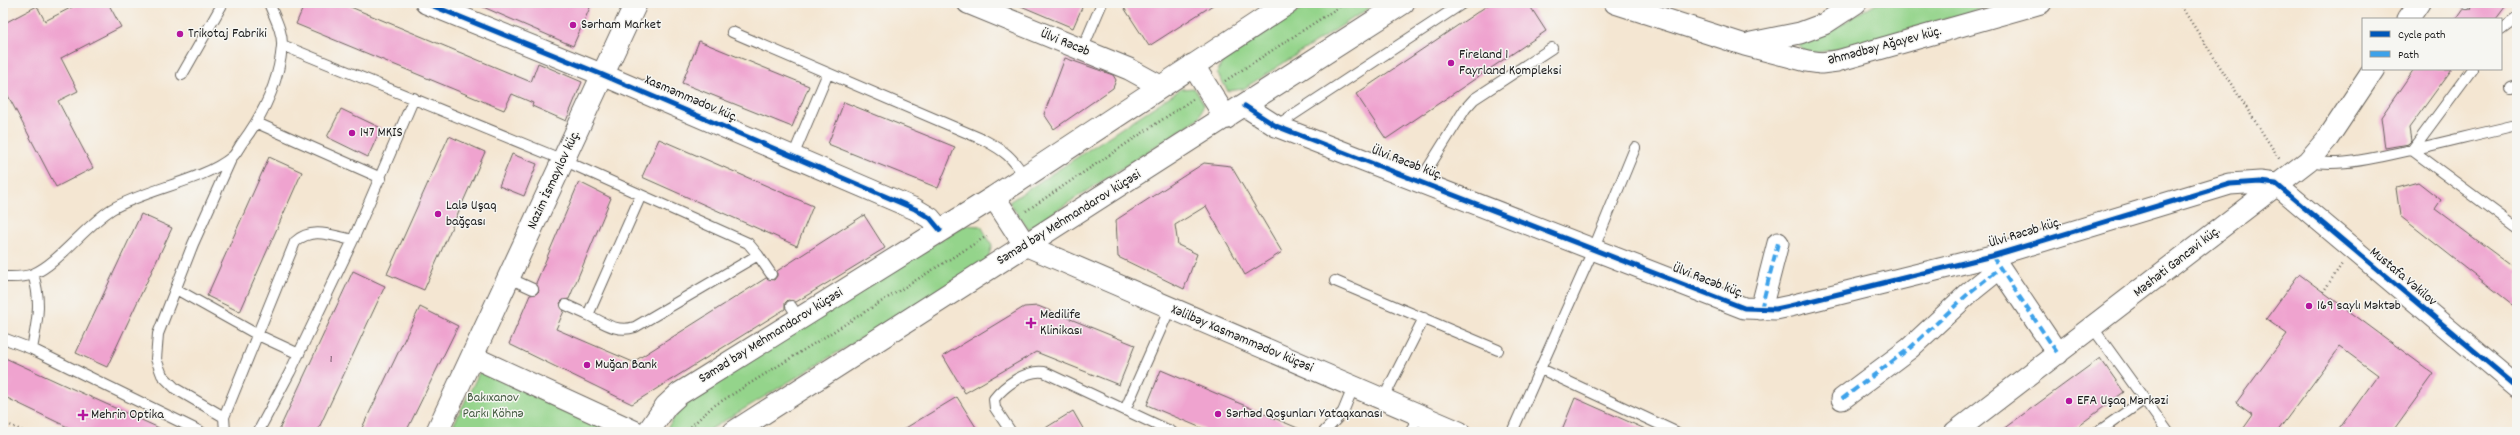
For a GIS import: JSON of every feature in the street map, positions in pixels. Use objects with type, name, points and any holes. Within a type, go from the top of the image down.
[{"type":"main road","name":"Nazim İsmayılov küç.","points":[[437,432],[636,3]]},
{"type":"main road","name":"Səməd bəy Mehmandarov küçəsi","points":[[648,432],[666,406],[679,394],[795,312],[940,230],[994,197],[1160,86],[1288,3]]},
{"type":"main road","name":"Səməd bəy Mehmandarov küçəsi","points":[[734,432],[1245,106],[1403,3]]},
{"type":"main road","points":[[1193,65],[1226,118]]},
{"type":"main road","points":[[994,197],[1025,245]]},
{"type":"street","name":"Ülvi Rəcəb","points":[[968,3],[1129,69],[1160,86]]},
{"type":"street","name":"Əhmədbəy Ağayev küç.","points":[[1615,3],[1744,45],[1820,63],[1837,61],[2041,3]]},
{"type":"street","points":[[1744,45],[1800,33],[1824,24],[1856,3]]},
{"type":"street","points":[[2409,18],[2419,3]]},
{"type":"street","name":"Xasməmmədov küç.","points":[[435,5],[603,75],[915,209],[930,218],[940,230]]},
{"type":"street","name":"Məshəti Gəncəvi küç.","points":[[1955,432],[2093,328],[2308,161],[2328,138],[2373,70]]},
{"type":"street","name":"Ülvi Rəcəb küç.","points":[[1245,106],[1276,126],[1594,248],[1744,308],[1761,309],[1790,306],[1996,262],[2230,184],[2283,180]]},
{"type":"street","name":"Mustafa Vəkilov","points":[[2283,180],[2351,250],[2517,387]]},
{"type":"street","points":[[1761,309],[1778,243]]},
{"type":"street","name":"Xəlilbəy Xasməmmədov küçəsi","points":[[1025,245],[1354,385],[1383,399],[1415,423],[1459,432]]},
{"type":"street","points":[[1842,399],[1910,348],[1969,293],[1996,262],[2058,354]]},
{"type":"street","points":[[473,357],[636,432]]},
{"type":"lane","points":[[182,75],[223,3]]},
{"type":"lane","points":[[224,417],[176,389],[162,375],[156,359],[158,334],[232,157],[257,123],[267,104],[282,45],[278,24],[269,3]]},
{"type":"lane","points":[[1082,50],[1102,3]]},
{"type":"lane","points":[[1276,126],[1464,3]]},
{"type":"lane","points":[[2502,28],[2517,18]]},
{"type":"lane","points":[[732,32],[998,147],[1013,159],[1025,177]]},
{"type":"lane","points":[[282,45],[563,160],[748,243],[758,255],[770,274]]},
{"type":"lane","points":[[1420,181],[1465,109],[1474,99],[1552,48]]},
{"type":"lane","points":[[2412,150],[2471,70]]},
{"type":"lane","points":[[793,156],[828,73]]},
{"type":"lane","points":[[258,432],[299,354],[353,240],[381,178],[414,98]]},
{"type":"lane","points":[[257,123],[381,178]]},
{"type":"lane","points":[[2308,161],[2325,164],[2340,164],[2412,150],[2517,125]]},
{"type":"lane","points":[[1512,432],[1594,248],[1635,148]]},
{"type":"lane","points":[[2412,150],[2517,228]]},
{"type":"lane","points":[[3,277],[19,278],[33,274],[113,208],[210,170],[232,157]]},
{"type":"lane","points":[[588,315],[641,195]]},
{"type":"lane","points":[[225,432],[224,417],[295,242],[302,235],[314,232],[353,240]]},
{"type":"lane","points":[[566,305],[616,328],[625,330],[635,327],[758,255]]},
{"type":"lane","points":[[32,349],[40,308],[38,292],[33,274]]},
{"type":"lane","points":[[509,278],[533,290]]},
{"type":"lane","points":[[1335,281],[1498,350]]},
{"type":"lane","points":[[176,289],[258,335],[299,354]]},
{"type":"lane","points":[[1125,410],[1170,308]]},
{"type":"lane","points":[[1383,399],[1424,318]]},
{"type":"lane","points":[[2093,328],[2168,432]]},
{"type":"lane","points":[[3,338],[32,349],[201,432]]},
{"type":"lane","points":[[1541,369],[1676,432]]},
{"type":"lane","points":[[1011,432],[995,408],[994,399],[999,392],[1030,373],[1038,371],[1044,372],[1172,432]]},
{"type":"lane","points":[[1324,432],[1343,412],[1354,385]]},
{"type":"lane","points":[[2098,432],[2145,399]]},
{"type":"path","points":[[1223,82],[1345,3]]},
{"type":"path","points":[[2179,3],[2283,180]]},
{"type":"path","points":[[1019,216],[1199,96]]},
{"type":"path","points":[[685,432],[712,407],[987,236]]},
{"type":"path","points":[[2322,292],[2351,250]]},
{"type":"path","points":[[3,422],[25,432]]},
{"type":"green space","points":[[1311,3],[1377,3],[1243,89],[1228,91],[1217,73],[1223,60]]},
{"type":"green space","points":[[1876,3],[2003,3],[1838,49],[1808,54],[1796,43],[1824,35]]},
{"type":"green space","points":[[1194,88],[1204,104],[1199,118],[1028,229],[1009,202],[1181,89]]},
{"type":"green space","points":[[964,225],[981,226],[992,245],[987,262],[706,432],[664,432],[682,407],[696,396]]},
{"type":"green space","name":"Bakıxanov Parkı Köhnə","points":[[480,371],[609,430],[609,432],[450,432]]},
{"type":"building","points":[[80,3],[108,3],[121,27],[61,58],[78,91],[58,101],[93,168],[56,187],[3,86],[3,24],[37,6],[45,21]]},
{"type":"building","points":[[305,3],[341,3],[531,82],[538,63],[582,82],[566,121],[532,106],[533,103],[512,94],[504,110],[296,24]]},
{"type":"building","points":[[474,3],[592,3],[573,46]]},
{"type":"building","points":[[1014,3],[1084,3],[1073,28]]},
{"type":"building","points":[[1121,3],[1216,3],[1149,46]]},
{"type":"building","name":"Fireland 1 Fayrland Kompleksi","points":[[1491,3],[1528,3],[1546,31],[1386,139],[1356,94]]},
{"type":"building","points":[[2473,3],[2508,3],[2497,18],[2457,18],[2463,9],[2471,9]]},
{"type":"building","points":[[699,41],[809,86],[792,127],[682,83]]},
{"type":"building","points":[[1065,58],[1113,75],[1116,80],[1113,88],[1054,129],[1044,114]]},
{"type":"building","points":[[2413,70],[2451,70],[2409,128],[2411,141],[2408,144],[2385,148],[2381,117]]},
{"type":"building","points":[[844,102],[955,147],[938,188],[828,144]]},
{"type":"building","points":[[341,109],[381,128],[368,157],[327,137]]},
{"type":"building","points":[[449,136],[485,152],[424,290],[387,274]]},
{"type":"building","points":[[659,139],[813,206],[797,246],[642,177]]},
{"type":"building","points":[[512,154],[537,164],[524,196],[499,186]]},
{"type":"building","points":[[269,157],[302,172],[240,312],[207,296]]},
{"type":"building","points":[[1204,163],[1231,166],[1282,252],[1245,275],[1206,206],[1175,225],[1178,245],[1197,254],[1184,289],[1118,257],[1116,220]]},
{"type":"building","points":[[579,182],[611,198],[569,299],[563,300],[560,303],[564,311],[556,329],[633,362],[766,278],[774,280],[777,276],[777,271],[864,215],[885,248],[796,302],[788,300],[785,303],[785,309],[632,404],[509,344],[530,295],[536,294],[539,291],[536,283]]},
{"type":"building","points":[[2418,182],[2441,200],[2435,209],[2517,270],[2517,308],[2400,216],[2396,188]]},
{"type":"building","points":[[141,214],[172,228],[107,367],[76,353]]},
{"type":"building","points":[[353,271],[385,286],[317,432],[278,432]]},
{"type":"building","points":[[2299,274],[2434,374],[2392,432],[2337,432],[2378,375],[2340,347],[2277,432],[2241,432],[2253,415],[2236,403],[2287,334],[2266,319]]},
{"type":"building","points":[[1038,306],[1135,345],[1119,385],[1036,352],[965,393],[943,356],[1024,307]]},
{"type":"building","points":[[420,307],[458,326],[406,432],[360,432]]},
{"type":"building","points":[[3,357],[168,432],[78,432],[3,396]]},
{"type":"building","points":[[2100,358],[2124,392],[2070,432],[1999,432]]},
{"type":"building","points":[[1161,370],[1307,432],[1211,432],[1147,405]]},
{"type":"building","points":[[957,397],[979,432],[899,432]]},
{"type":"building","points":[[1575,398],[1652,432],[1561,432]]},
{"type":"building","points":[[1073,411],[1085,432],[1039,432]]},
{"type":"marked path","points":[[1761,309],[1778,243]]},
{"type":"marked path","points":[[1992,256],[2058,354]]},
{"type":"marked path","points":[[1842,399],[1910,348],[1969,293],[2000,268]]},
{"type":"cycle path","points":[[426,3],[603,75],[915,209],[930,218],[940,230]]},
{"type":"cycle path","points":[[1245,106],[1276,126],[1744,308],[1776,309],[1992,256],[2230,184],[2260,182],[2276,184],[2517,387]]},
{"type":"place","name":"Sərham Market","points":[[573,25]]},
{"type":"place","name":"Trikotaj Fabriki","points":[[180,34]]},
{"type":"place","name":"Fireland 1 Fayrland Kompleksi","points":[[1451,63]]},
{"type":"place","name":"147 MKIS","points":[[352,133]]},
{"type":"place","name":"Lalə Uşaq bağçası","points":[[438,214]]},
{"type":"place","name":"169 saylı Məktəb","points":[[2309,306]]},
{"type":"place","name":"Medilife Klinikası","points":[[1031,323]]},
{"type":"place","name":"Muğan Bank","points":[[587,365]]},
{"type":"place","name":"EFA Uşaq Mərkəzi","points":[[2069,401]]},
{"type":"place","name":"Sərhəd Qoşunları Yataqxanası","points":[[1218,414]]},
{"type":"place","name":"Mehrin Optika","points":[[83,415]]}]
